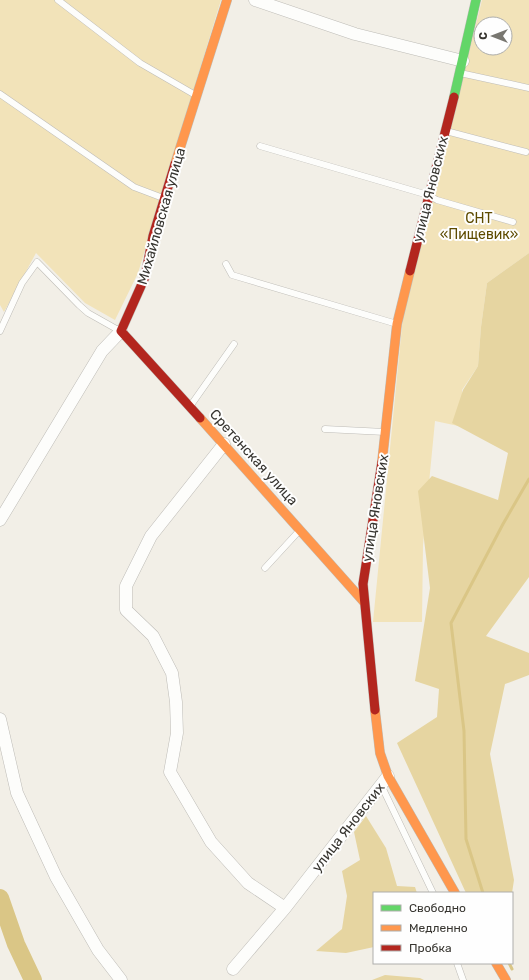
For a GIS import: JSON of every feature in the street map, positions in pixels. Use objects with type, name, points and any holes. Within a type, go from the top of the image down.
[{"type":"street","name":"Михайловская улица","points":[[0,520],[102,351],[121,331],[145,277],[153,236],[227,0]]},
{"type":"street","points":[[255,0],[355,34],[461,67]]},
{"type":"street","name":"улица Яновских","points":[[233,969],[285,908],[388,776],[380,752],[363,584],[386,432],[397,324],[444,130],[461,67],[476,0]]},
{"type":"street","name":"Сретенская улица","points":[[121,331],[224,444],[364,602]]},
{"type":"street","points":[[224,444],[151,536],[126,586],[126,610],[153,636],[172,673],[176,702],[176,733],[170,772],[211,842],[248,883],[268,898],[285,908]]},
{"type":"street","points":[[0,719],[18,793],[56,877],[98,950],[121,980]]},
{"type":"street","points":[[388,776],[455,892]]},
{"type":"street","points":[[497,964],[506,980]]},
{"type":"lane","points":[[58,0],[140,63],[197,96]]},
{"type":"lane","points":[[461,67],[529,88]]},
{"type":"lane","points":[[0,94],[134,187],[165,199]]},
{"type":"lane","points":[[444,130],[526,152]]},
{"type":"lane","points":[[260,146],[428,195],[437,200],[513,222]]},
{"type":"lane","points":[[0,330],[22,282],[37,262],[88,313],[121,331]]},
{"type":"lane","points":[[226,264],[232,275],[397,324]]},
{"type":"lane","points":[[190,407],[234,344]]},
{"type":"lane","points":[[325,429],[386,432]]},
{"type":"lane","points":[[265,568],[300,531]]},
{"type":"lane","points":[[380,786],[384,791],[433,892]]},
{"type":"lane","points":[[458,964],[463,980]]},
{"type":"green space","points":[[0,0],[221,0],[138,273],[115,320],[85,303],[36,253],[4,312],[0,305]]},
{"type":"green space","name":"СНТ «Пищевик»","points":[[482,0],[529,0],[529,253],[487,283],[481,327],[478,366],[462,390],[463,427],[435,421],[423,545],[422,622],[373,622],[403,316],[473,36],[473,56],[513,56],[513,16],[478,16]]},
{"type":"shaded area","points":[[529,253],[529,577],[486,636],[529,653],[529,675],[505,684],[490,754],[514,880],[512,892],[466,892],[397,743],[437,717],[439,689],[415,681],[430,588],[418,491],[432,476],[498,500],[508,453],[452,423],[463,390],[478,366],[481,327],[487,283]]},
{"type":"shaded area","points":[[366,816],[386,848],[397,886],[415,887],[417,892],[373,892],[373,947],[346,953],[316,951],[342,929],[347,896],[342,871],[360,860],[354,832]]},
{"type":"shaded area","points":[[385,975],[420,978],[424,980],[372,980]]},
{"type":"waterway","points":[[483,892],[466,839],[464,731],[451,623],[503,524],[529,479]]},
{"type":"waterway","points":[[0,898],[16,944],[33,980]]},
{"type":"waterway","points":[[510,964],[512,969]]},
{"type":"traffic: fast","points":[[454,97],[476,0]]},
{"type":"traffic: slow","points":[[175,164],[227,0]]},
{"type":"traffic: slow","points":[[382,462],[397,324],[410,271]]},
{"type":"traffic: slow","points":[[200,418],[364,602]]},
{"type":"traffic: slow","points":[[375,710],[380,753],[388,776],[454,892]]},
{"type":"traffic: slow","points":[[497,964],[506,980]]},
{"type":"traffic: jam","points":[[410,271],[454,97]]},
{"type":"traffic: jam","points":[[175,164],[153,236],[145,277],[121,331],[200,418]]},
{"type":"traffic: jam","points":[[375,710],[363,584],[382,462]]}]
